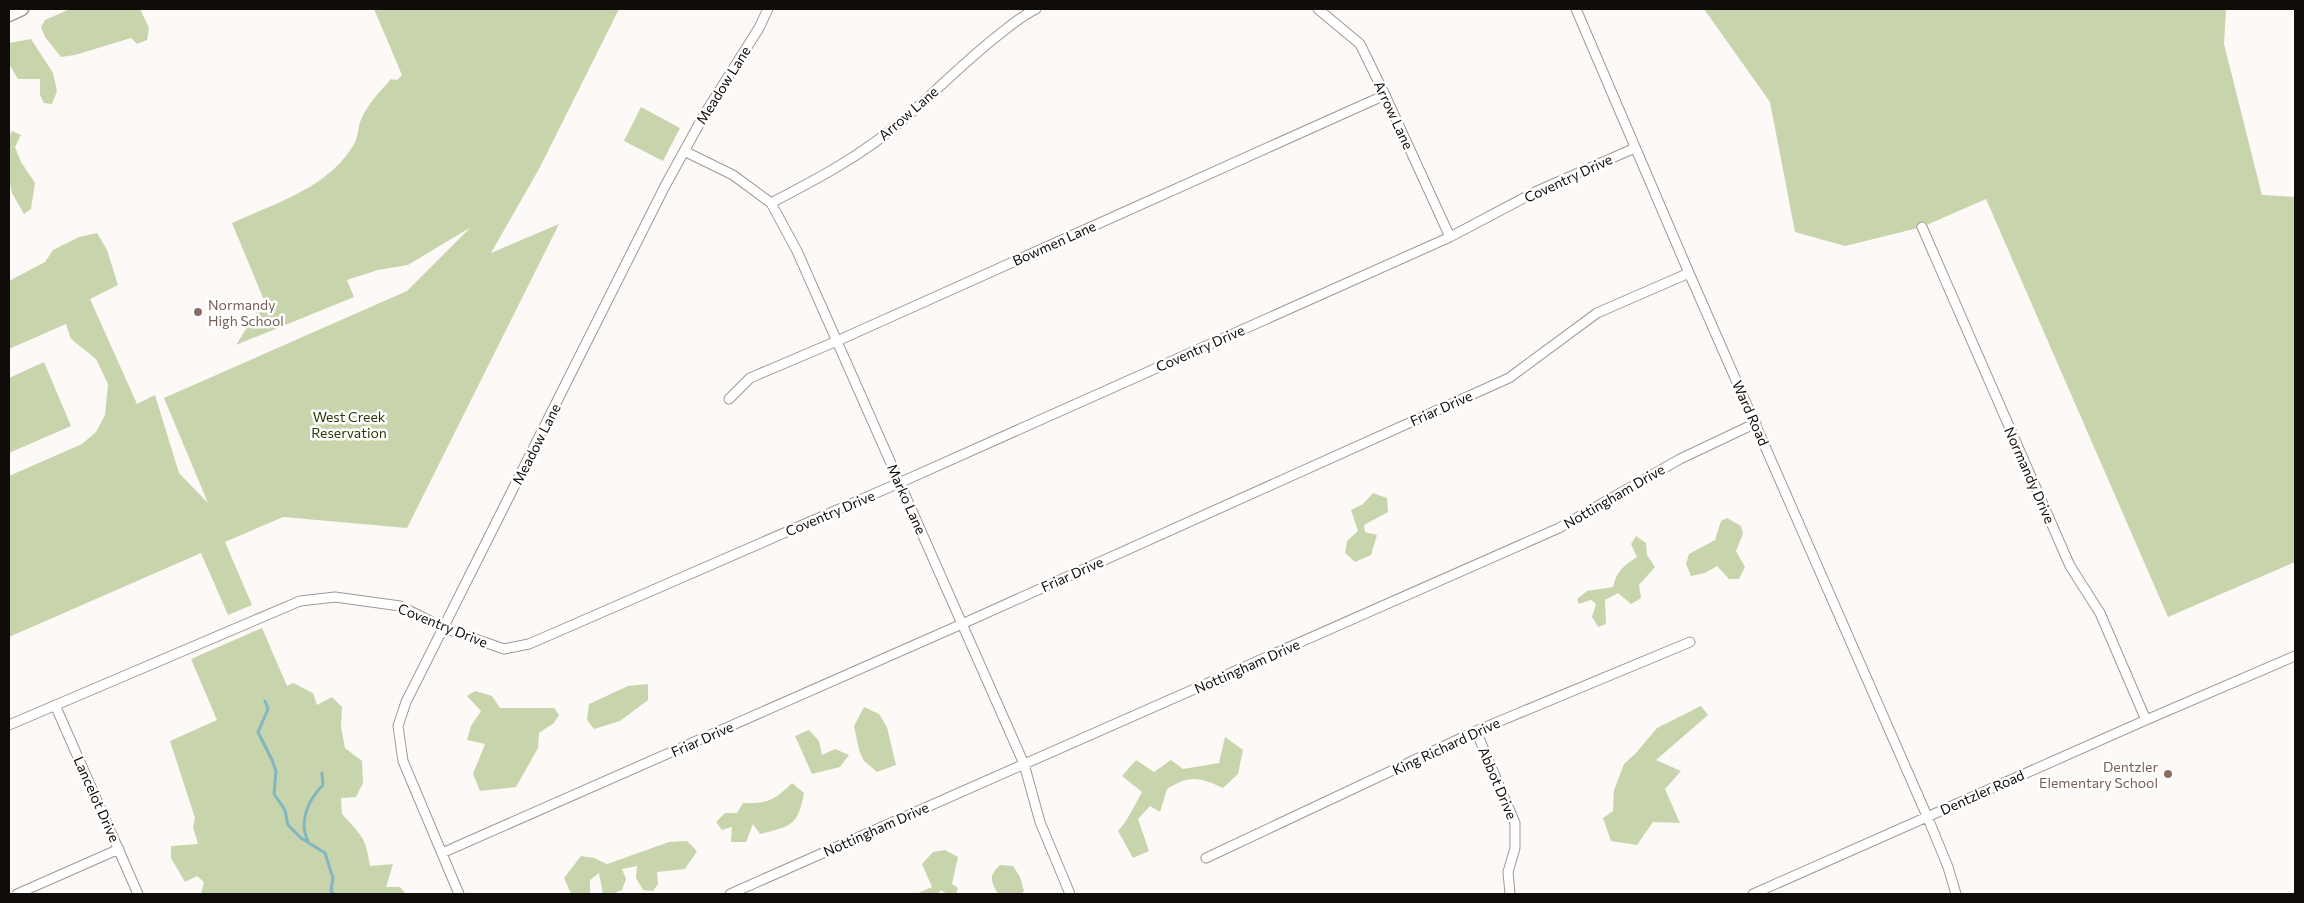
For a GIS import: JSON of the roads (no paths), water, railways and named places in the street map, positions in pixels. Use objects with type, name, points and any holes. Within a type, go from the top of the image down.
[{"type":"main road","points":[[9,15],[22,9]]},
{"type":"street","name":"Meadow Lane","points":[[460,894],[404,760],[398,726],[406,702],[684,151],[759,28],[768,9]]},
{"type":"street","name":"Arrow Lane","points":[[771,203],[824,176],[860,153],[902,121],[964,63],[1024,15],[1036,9]]},
{"type":"street","name":"Arrow Lane","points":[[1318,9],[1360,44],[1385,94],[1450,237]]},
{"type":"street","name":"Ward Road","points":[[1576,9],[1689,273],[1927,816],[1948,867],[1956,894]]},
{"type":"street","name":"Bowmen Lane","points":[[729,400],[750,378],[837,342],[1385,94]]},
{"type":"street","name":"Coventry Drive","points":[[9,725],[300,601],[335,597],[400,606],[444,628],[504,649],[529,644],[899,483],[1450,237],[1537,191],[1635,148]]},
{"type":"street","name":"Marko Lane","points":[[684,151],[733,175],[771,203],[797,251],[1024,764],[1040,822],[1070,894]]},
{"type":"street","name":"Normandy Drive","points":[[1922,227],[2070,566],[2100,613],[2146,720]]},
{"type":"street","name":"Friar Drive","points":[[442,853],[962,624],[1509,378],[1597,312],[1689,273]]},
{"type":"street","name":"Nottingham Drive","points":[[730,894],[1559,528],[1680,459],[1756,423]]},
{"type":"street","name":"King Richard Drive","points":[[1206,858],[1476,731],[1690,642]]},
{"type":"street","name":"Dentzler Road","points":[[1753,894],[2295,656]]},
{"type":"street","name":"Lancelot Drive","points":[[55,704],[138,894]]},
{"type":"street","name":"Abbot Drive","points":[[1476,731],[1515,823],[1515,848],[1508,872],[1510,894]]},
{"type":"street","points":[[16,894],[119,849]]},
{"type":"waterway","points":[[265,701],[268,709],[258,732],[276,771],[274,794],[285,810],[288,825],[301,838],[325,853],[333,878],[331,891],[334,894]]},
{"type":"waterway","points":[[308,841],[304,826],[306,811],[313,797],[323,785],[322,773]]},
{"type":"place","name":"Normandy High School","points":[[198,312]]},
{"type":"place","name":"Dentzler Elementary School","points":[[2168,774]]},
{"type":"park label","name":"West Creek Reservation","points":[[349,424]]}]
